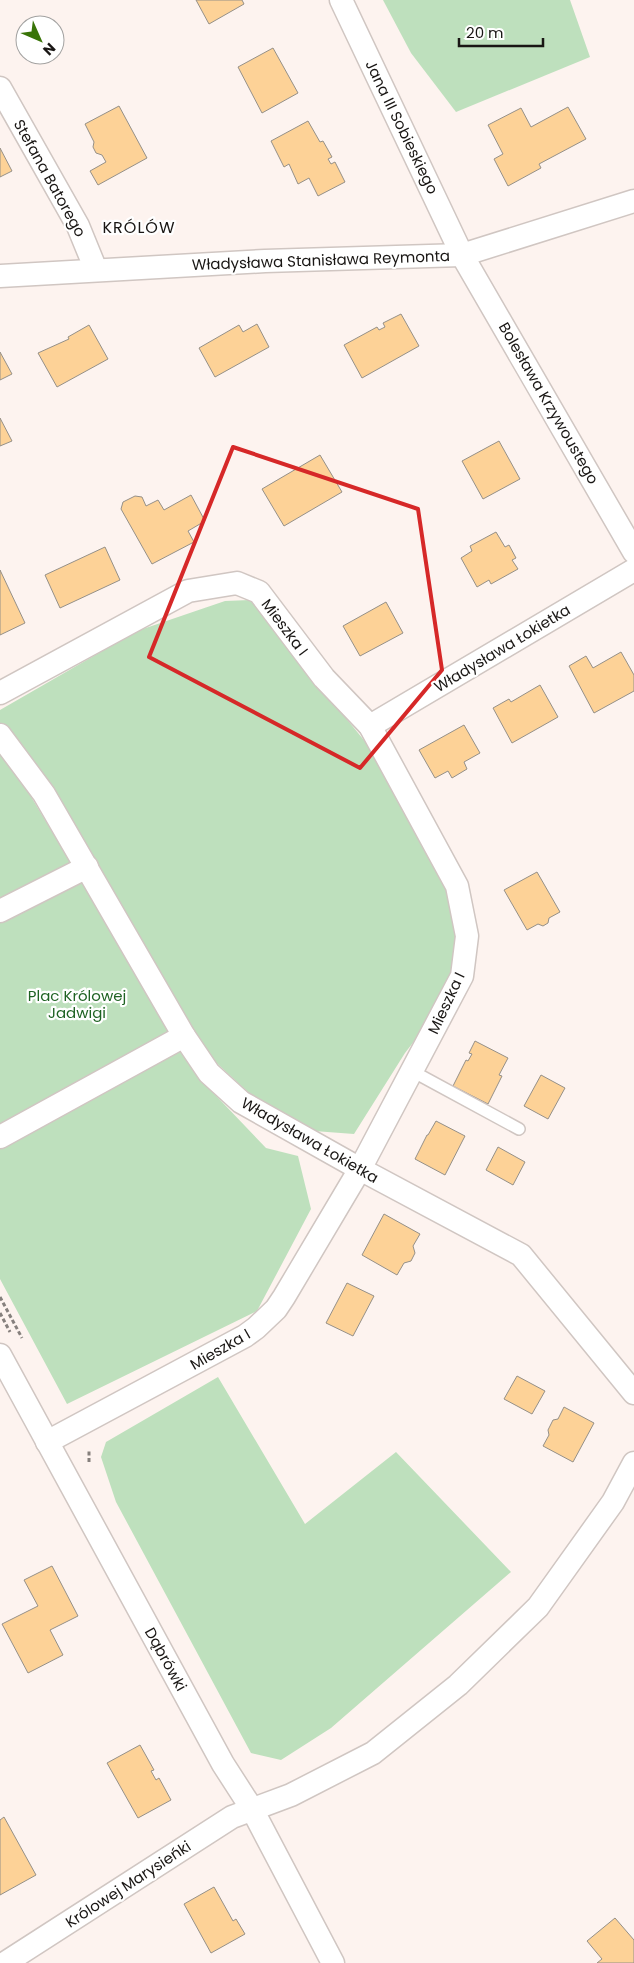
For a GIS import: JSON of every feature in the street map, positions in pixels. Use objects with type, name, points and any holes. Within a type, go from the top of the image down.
[{"type":"street","name":"Jana III Sobieskiego","points":[[342,0],[462,254]]},
{"type":"street","name":"Stefana Batorego","points":[[0,88],[78,226],[96,270]]},
{"type":"street","name":"Władysława Stanisława Reymonta","points":[[0,276],[265,261],[462,254],[634,201]]},
{"type":"street","name":"Bolesława Krzywoustego","points":[[462,254],[634,552]]},
{"type":"street","name":"Władysława Łokietka","points":[[370,726],[634,570]]},
{"type":"street","name":"Mieszka I","points":[[0,693],[188,591],[237,582],[259,592],[324,678],[370,726],[457,886],[467,936],[462,976],[360,1169],[276,1309],[256,1328],[47,1442]]},
{"type":"street","name":"Władysława Łokietka","points":[[0,735],[44,794],[184,1036],[209,1073],[241,1102],[360,1169],[522,1255],[634,1393]]},
{"type":"street","points":[[0,911],[87,867]]},
{"type":"street","points":[[0,1136],[184,1036]]},
{"type":"street","name":"Dąbrówki","points":[[0,1355],[219,1756],[252,1809],[333,1963]]},
{"type":"street","points":[[252,1809],[291,1794],[372,1753],[458,1685],[538,1607],[613,1502],[634,1463]]},
{"type":"street","name":"Królowej Marysieńki","points":[[5,1963],[232,1817],[252,1809]]},
{"type":"lane","points":[[412,1071],[519,1130]]},
{"type":"path","points":[[0,1297],[22,1339]]},
{"type":"path","points":[[92,1468],[88,1460],[89,1449],[94,1443]]},
{"type":"highlighted area","points":[[233,447],[418,509],[442,670],[360,768],[149,657]]},
{"type":"green space","points":[[383,0],[570,0],[590,57],[456,112],[411,53]]},
{"type":"green space","points":[[250,600],[367,744],[414,820],[451,890],[460,934],[456,968],[425,1027],[405,1053],[354,1134],[301,1130],[249,1093],[210,1057],[163,981],[65,810],[0,723],[0,710],[137,631],[225,601]]},
{"type":"green space","name":"Plac Królowej Jadwigi","points":[[0,745],[202,1081],[266,1148],[298,1156],[311,1209],[257,1311],[67,1404],[0,1279]]},
{"type":"green space","points":[[218,1377],[305,1524],[396,1452],[511,1572],[331,1728],[281,1760],[251,1753],[116,1502],[101,1457],[106,1442]]},
{"type":"building","points":[[196,0],[242,0],[244,4],[209,24]]},
{"type":"building","points":[[273,48],[298,93],[262,113],[238,67]]},
{"type":"building","points":[[119,106],[147,158],[98,185],[90,171],[106,162],[102,155],[96,153],[93,147],[94,142],[85,124]]},
{"type":"building","points":[[568,107],[586,139],[539,164],[541,168],[508,186],[494,159],[503,154],[488,125],[521,108],[531,127]]},
{"type":"building","points":[[308,121],[320,142],[323,141],[332,157],[328,159],[331,164],[335,162],[345,182],[318,196],[309,178],[298,184],[289,164],[284,167],[271,141]]},
{"type":"building","points":[[0,148],[12,171],[0,177]]},
{"type":"building","points":[[401,314],[419,346],[362,378],[344,345],[377,327],[379,330],[385,327],[383,323]]},
{"type":"building","points":[[257,324],[269,347],[215,377],[199,348],[239,325],[243,332]]},
{"type":"building","points":[[89,325],[108,359],[57,387],[38,353],[69,339],[68,337]]},
{"type":"building","points":[[0,352],[12,374],[0,380]]},
{"type":"building","points":[[0,418],[12,441],[0,446]]},
{"type":"building","points":[[499,441],[520,479],[483,499],[462,461]]},
{"type":"building","points":[[320,455],[342,492],[284,526],[262,489]]},
{"type":"building","points":[[191,495],[205,521],[188,531],[194,542],[152,564],[121,509],[123,502],[135,496],[142,497],[146,506],[158,500],[164,510]]},
{"type":"building","points":[[496,532],[505,547],[509,545],[516,558],[512,560],[518,569],[491,584],[489,580],[477,587],[461,558],[472,551],[470,546]]},
{"type":"building","points":[[105,547],[120,580],[60,608],[45,575]]},
{"type":"building","points":[[0,570],[25,623],[0,635]]},
{"type":"building","points":[[386,602],[403,633],[360,656],[343,626]]},
{"type":"building","points":[[621,652],[634,675],[634,691],[594,713],[569,666],[586,656],[593,668]]},
{"type":"building","points":[[540,685],[558,717],[512,743],[493,708],[509,699],[511,702]]},
{"type":"building","points":[[464,725],[480,753],[464,762],[467,769],[452,778],[448,771],[435,778],[419,750]]},
{"type":"building","points":[[537,872],[560,912],[549,918],[548,923],[543,926],[538,924],[527,930],[504,890]]},
{"type":"building","points":[[475,1041],[508,1058],[499,1075],[502,1076],[488,1104],[453,1086],[466,1060],[468,1061],[472,1054],[469,1053]]},
{"type":"building","points":[[541,1075],[565,1088],[548,1119],[524,1106]]},
{"type":"building","points":[[436,1121],[465,1136],[445,1175],[415,1159]]},
{"type":"building","points":[[498,1147],[525,1162],[513,1185],[486,1170]]},
{"type":"building","points":[[384,1214],[420,1234],[413,1246],[415,1253],[411,1261],[404,1263],[397,1275],[362,1255]]},
{"type":"building","points":[[347,1283],[374,1296],[353,1336],[326,1323]]},
{"type":"building","points":[[517,1376],[545,1391],[532,1414],[504,1399]]},
{"type":"building","points":[[564,1407],[594,1423],[573,1462],[543,1446],[549,1435],[548,1430],[553,1420],[558,1419]]},
{"type":"building","points":[[52,1566],[78,1616],[50,1630],[63,1655],[28,1673],[2,1624],[38,1606],[24,1580]]},
{"type":"building","points":[[140,1745],[154,1770],[151,1771],[156,1780],[159,1778],[171,1800],[138,1818],[107,1763]]},
{"type":"building","points":[[4,1817],[36,1875],[0,1895],[0,1820]]},
{"type":"building","points":[[214,1887],[233,1921],[236,1919],[245,1934],[211,1953],[184,1904]]},
{"type":"building","points":[[615,1918],[634,1940],[634,1963],[597,1963],[602,1959],[587,1941]]},
{"type":"district","name":"KRÓLÓW","points":[[139,227]]}]
